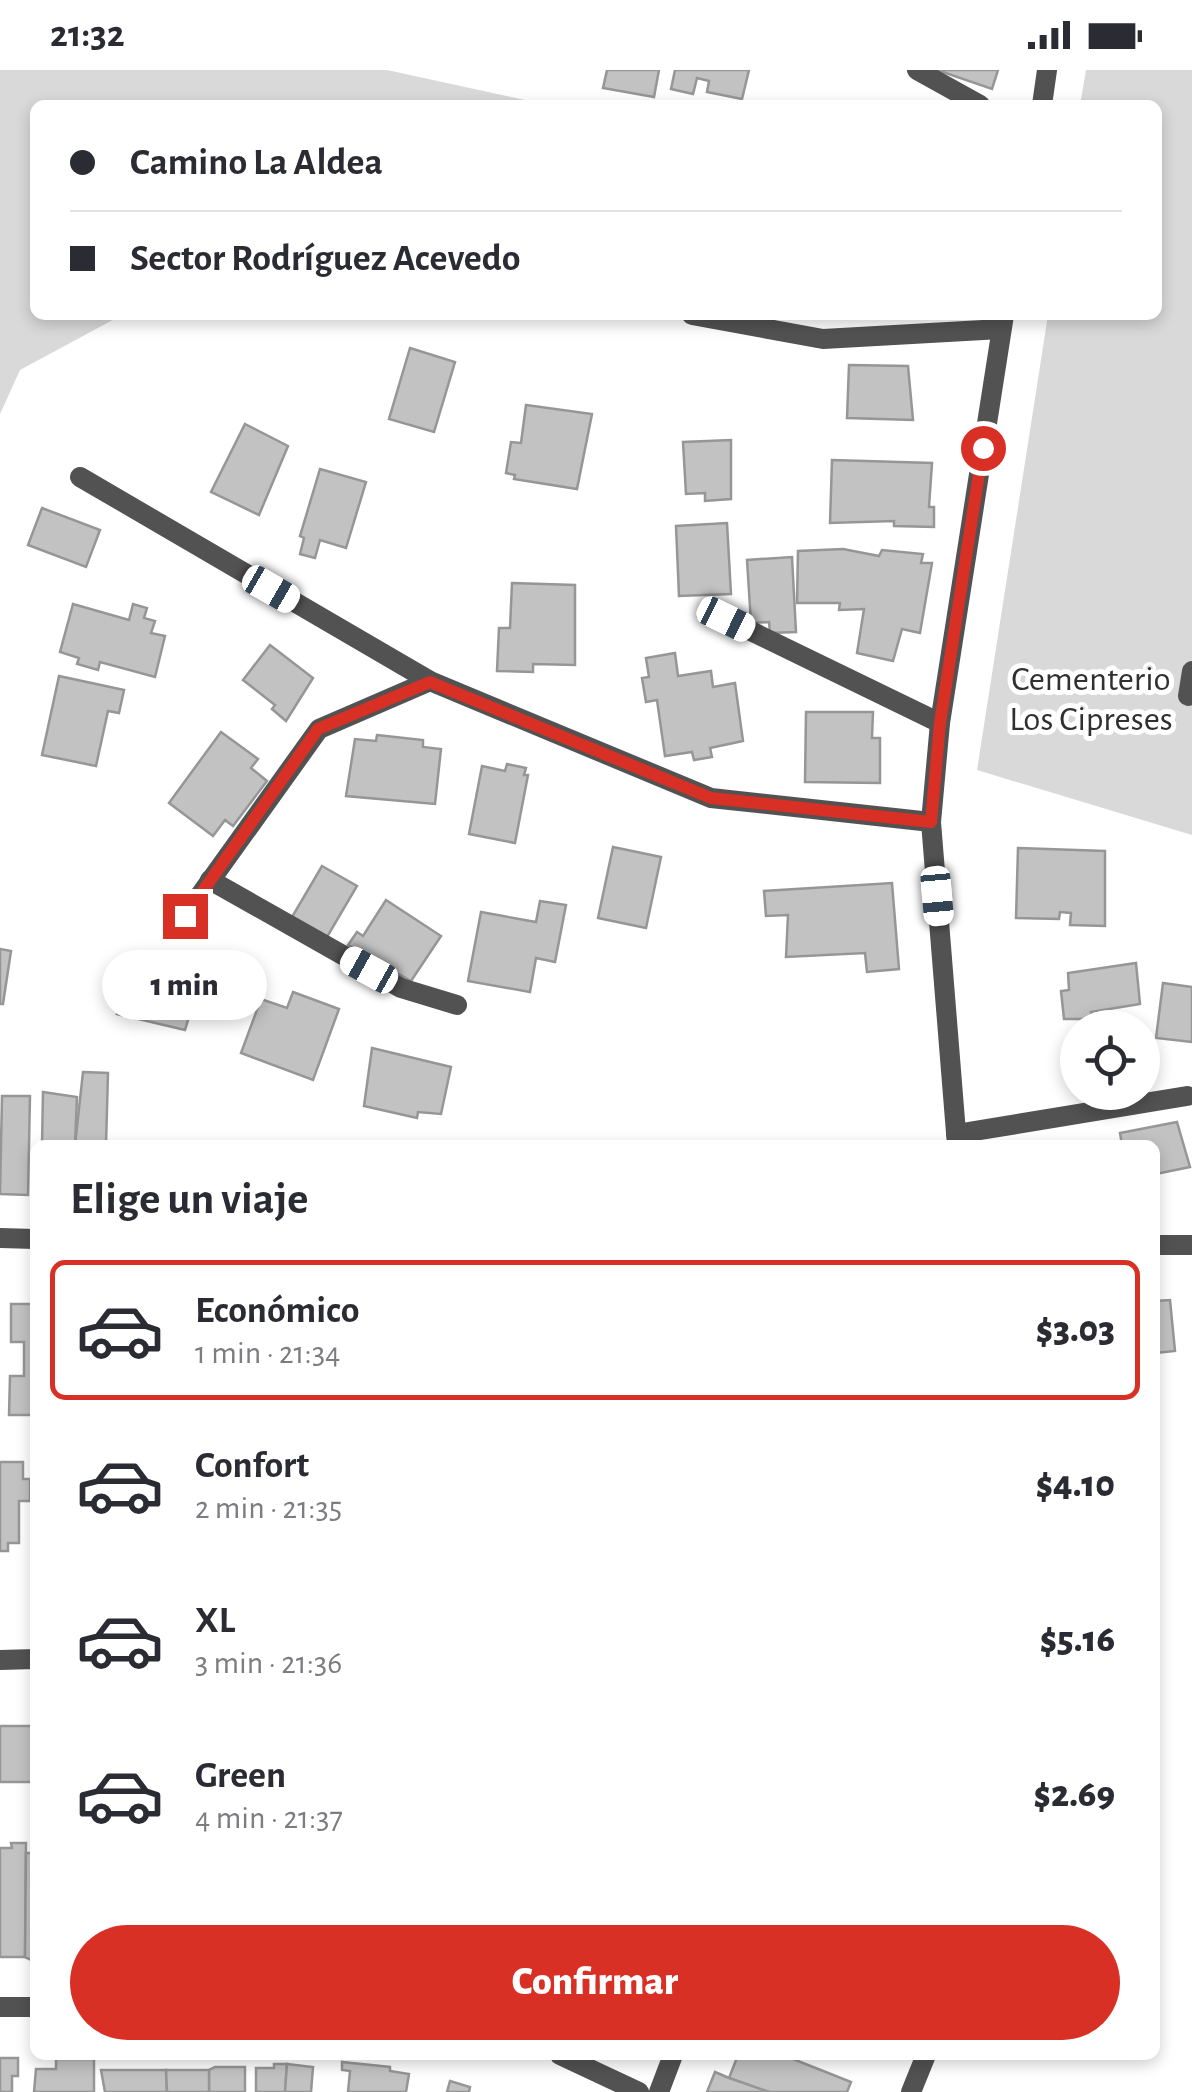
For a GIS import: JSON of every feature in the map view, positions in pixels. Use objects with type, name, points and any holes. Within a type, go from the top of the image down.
[{"type":"street","points":[[917,70],[971,100]]},
{"type":"street","points":[[1043,100],[1047,70]]},
{"type":"street","points":[[719,320],[823,339],[1002,322],[940,723],[931,822],[956,1140],[1186,1096]]},
{"type":"street","points":[[80,478],[430,682],[711,798],[931,822]]},
{"type":"street","points":[[726,619],[940,723]]},
{"type":"street","points":[[1188,696],[1192,671]]},
{"type":"street","points":[[185,916],[318,729],[430,682]]},
{"type":"street","points":[[210,880],[401,988],[457,1005]]},
{"type":"street","points":[[0,1238],[30,1238]]},
{"type":"street","points":[[1160,1244],[1192,1244]]},
{"type":"street","points":[[0,1660],[30,1659]]},
{"type":"street","points":[[0,2007],[30,2007]]},
{"type":"street","points":[[571,2060],[639,2092]]},
{"type":"street","points":[[659,2092],[670,2060]]},
{"type":"street","points":[[911,2092],[924,2060]]},
{"type":"green space","points":[[0,70],[387,70],[525,100],[30,100],[30,320],[113,320],[20,370],[0,414]]},
{"type":"green space","name":"Cementerio Los Cipreses","points":[[1086,70],[1192,70],[1192,835],[977,770],[1047,320],[1162,320],[1162,100],[1081,100]]},
{"type":"building","points":[[607,70],[659,70],[654,97],[603,88]]},
{"type":"building","points":[[675,70],[749,70],[742,99],[707,92],[709,81],[697,78],[693,94],[671,89]]},
{"type":"building","points":[[937,70],[998,70],[992,89]]},
{"type":"building","points":[[410,348],[455,362],[434,432],[389,419]]},
{"type":"building","points":[[849,365],[908,366],[913,420],[847,418]]},
{"type":"building","points":[[526,405],[592,414],[577,489],[514,479],[515,475],[506,473],[511,442],[521,443]]},
{"type":"building","points":[[245,424],[288,446],[259,515],[211,492]]},
{"type":"building","points":[[731,440],[731,499],[705,501],[705,493],[686,494],[683,442]]},
{"type":"building","points":[[832,460],[932,463],[929,507],[934,507],[934,527],[894,526],[894,521],[830,523]]},
{"type":"building","points":[[320,469],[366,482],[346,548],[320,540],[315,558],[300,554],[304,538],[300,536]]},
{"type":"building","points":[[42,508],[100,530],[86,567],[28,545]]},
{"type":"building","points":[[727,523],[731,594],[679,596],[676,526]]},
{"type":"building","points":[[843,549],[879,556],[882,550],[923,554],[921,563],[932,563],[920,633],[902,629],[893,661],[857,653],[864,609],[839,610],[840,603],[797,603],[798,551]]},
{"type":"building","points":[[792,557],[796,632],[770,633],[769,622],[751,623],[747,560]]},
{"type":"building","points":[[512,583],[575,585],[575,665],[533,664],[533,672],[497,671],[499,628],[510,628]]},
{"type":"building","points":[[73,604],[129,620],[133,604],[147,608],[144,618],[155,621],[151,633],[165,636],[155,677],[100,662],[98,670],[77,664],[79,658],[60,652]]},
{"type":"building","points":[[270,645],[313,678],[286,721],[272,709],[275,705],[243,680]]},
{"type":"building","points":[[675,653],[678,676],[711,671],[713,687],[735,683],[743,741],[710,748],[712,757],[694,760],[692,752],[665,756],[657,700],[646,702],[642,678],[649,677],[646,658]]},
{"type":"building","points":[[59,676],[124,690],[119,713],[108,711],[96,766],[42,755]]},
{"type":"building","points":[[806,712],[873,712],[872,738],[880,738],[880,783],[805,782]]},
{"type":"building","points":[[221,732],[258,759],[251,768],[267,781],[233,826],[225,820],[213,836],[169,803]]},
{"type":"building","points":[[377,735],[423,740],[423,747],[441,749],[435,804],[346,796],[355,739],[376,741]]},
{"type":"building","points":[[507,764],[526,768],[524,775],[528,775],[515,843],[469,834],[482,766],[505,771]]},
{"type":"building","points":[[613,847],[661,857],[646,928],[598,918]]},
{"type":"building","points":[[1018,848],[1105,851],[1105,926],[1070,925],[1071,913],[1060,912],[1059,919],[1016,918]]},
{"type":"building","points":[[322,866],[357,886],[327,937],[292,917]]},
{"type":"building","points":[[892,883],[899,969],[867,972],[865,953],[786,957],[788,915],[766,916],[764,891]]},
{"type":"building","points":[[386,900],[441,936],[411,981],[348,945],[357,932],[363,936]]},
{"type":"building","points":[[540,901],[566,905],[555,962],[536,958],[530,992],[468,981],[481,912],[536,922]]},
{"type":"building","points":[[0,949],[11,951],[3,1004],[0,1004]]},
{"type":"building","points":[[1136,963],[1140,1004],[1103,1010],[1063,1010],[1061,991],[1069,990],[1068,973]]},
{"type":"building","points":[[132,968],[198,988],[185,1030],[117,1014]]},
{"type":"building","points":[[1163,983],[1192,987],[1192,1042],[1160,1038]]},
{"type":"building","points":[[293,992],[339,1009],[313,1080],[241,1053],[261,999],[287,1008]]},
{"type":"building","points":[[372,1048],[451,1067],[441,1114],[418,1112],[417,1118],[364,1106]]},
{"type":"building","points":[[83,1072],[108,1073],[106,1140],[76,1140]]},
{"type":"building","points":[[43,1092],[77,1097],[75,1140],[42,1140]]},
{"type":"building","points":[[2,1096],[30,1096],[28,1195],[0,1194]]},
{"type":"building","points":[[1177,1122],[1190,1167],[1160,1173],[1160,1140],[1121,1140],[1120,1133]]},
{"type":"building","points":[[1170,1300],[1175,1351],[1160,1352],[1160,1301]]},
{"type":"building","points":[[11,1304],[30,1304],[30,1415],[9,1415],[10,1376],[24,1376],[24,1342],[11,1342]]},
{"type":"building","points":[[0,1462],[23,1462],[23,1479],[30,1479],[30,1501],[19,1501],[19,1543],[8,1543],[8,1551],[0,1551]]},
{"type":"building","points":[[0,1726],[30,1726],[30,1782],[0,1782]]},
{"type":"building","points":[[11,1843],[26,1843],[25,1957],[0,1957],[0,1848],[12,1848]]},
{"type":"building","points":[[26,1853],[30,1853],[30,1960],[25,1957]]},
{"type":"building","points":[[0,2058],[18,2058],[18,2076],[12,2076],[12,2092],[0,2092]]},
{"type":"building","points":[[56,2060],[94,2060],[94,2092],[34,2092],[36,2069],[56,2069]]},
{"type":"building","points":[[736,2060],[796,2060],[851,2082],[847,2092],[769,2092],[729,2078]]},
{"type":"building","points":[[342,2062],[390,2067],[390,2071],[409,2074],[406,2092],[348,2092],[350,2071],[342,2070]]},
{"type":"building","points":[[274,2064],[287,2064],[285,2092],[256,2092],[256,2068],[274,2068]]},
{"type":"building","points":[[287,2064],[313,2067],[311,2092],[285,2092]]},
{"type":"building","points":[[245,2067],[245,2092],[209,2092],[209,2070]]},
{"type":"building","points":[[101,2070],[166,2070],[167,2092],[105,2092]]},
{"type":"building","points":[[166,2070],[209,2070],[209,2092],[167,2092]]},
{"type":"building","points":[[715,2072],[729,2078],[769,2092],[707,2092]]},
{"type":"building","points":[[450,2081],[470,2087],[469,2092],[447,2092]]},
{"type":"route","points":[[185,916],[318,729],[430,682],[711,798],[931,822],[940,723],[983,448]]}]
